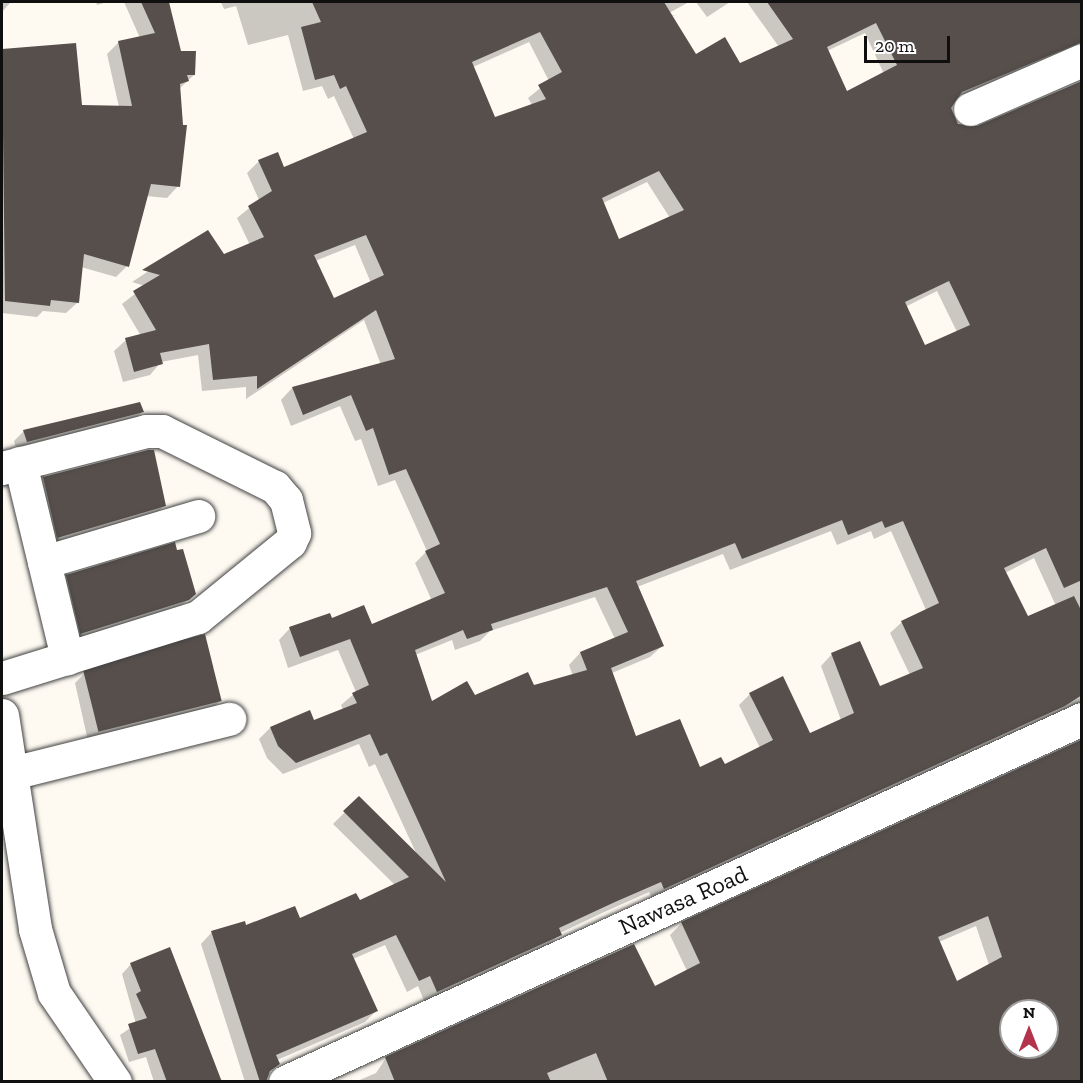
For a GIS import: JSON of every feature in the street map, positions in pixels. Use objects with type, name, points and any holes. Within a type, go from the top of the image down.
[{"type":"street","points":[[970,109],[1082,60]]},
{"type":"street","points":[[2,678],[67,658],[198,617],[290,542],[294,522],[286,500],[275,487],[162,431],[146,431],[11,465],[44,562],[67,658]]},
{"type":"street","points":[[44,562],[198,516]]},
{"type":"street","points":[[2,715],[35,929],[54,993],[115,1082]]},
{"type":"street","points":[[12,773],[229,719]]},
{"type":"street","name":"Nawasa Road","points":[[285,1082],[1082,719]]},
{"type":"building","points":[[141,2],[169,2],[181,51],[196,51],[195,75],[187,75],[189,81],[180,84],[183,125],[187,125],[180,187],[151,184],[129,267],[84,254],[79,303],[51,300],[50,306],[5,301],[2,49],[76,43],[82,105],[132,106],[118,41],[155,33]]},
{"type":"building","points":[[312,2],[664,2],[696,54],[725,37],[740,63],[793,39],[767,2],[1082,2],[1082,42],[962,92],[951,108],[958,124],[977,126],[1082,81],[1082,580],[1064,588],[1046,548],[1004,568],[1028,616],[1074,596],[1082,612],[1082,695],[1065,706],[664,889],[661,882],[615,902],[559,928],[562,935],[437,992],[430,976],[419,981],[396,935],[352,954],[378,1011],[276,1055],[280,1064],[270,1071],[266,1082],[260,1082],[211,931],[245,921],[246,925],[295,906],[300,918],[356,893],[360,900],[409,877],[343,811],[359,796],[446,882],[387,753],[380,756],[370,734],[296,763],[278,746],[270,727],[310,710],[314,720],[357,703],[352,693],[369,685],[350,639],[300,657],[289,627],[330,613],[332,618],[364,605],[372,624],[445,593],[425,551],[440,544],[406,469],[389,475],[373,428],[366,431],[351,395],[303,415],[292,387],[395,359],[376,310],[257,389],[257,376],[213,380],[209,344],[160,353],[163,364],[134,372],[125,338],[156,330],[133,291],[160,275],[142,270],[208,230],[224,254],[264,237],[248,206],[272,191],[258,160],[278,152],[284,167],[367,132],[346,86],[340,89],[334,75],[315,80],[301,27],[321,22]],"holes":[[[876,23],[897,65],[847,91],[827,47]],[[540,32],[562,72],[538,85],[546,99],[495,117],[472,62]],[[659,171],[684,210],[619,239],[602,198]],[[366,235],[384,275],[334,298],[314,255]],[[949,281],[970,325],[925,345],[905,302]],[[842,520],[848,535],[882,521],[885,528],[903,521],[939,603],[901,621],[923,668],[880,686],[860,641],[831,653],[854,713],[810,733],[783,676],[749,693],[773,740],[725,764],[721,757],[700,767],[680,719],[636,736],[611,668],[664,646],[636,581],[735,543],[742,559]],[[607,587],[628,632],[580,652],[587,670],[534,685],[528,672],[475,695],[467,681],[432,701],[415,650],[463,630],[467,639],[493,630],[491,624]]]},
{"type":"building","points":[[140,402],[144,412],[27,442],[23,430]]},
{"type":"building","points":[[154,450],[166,506],[57,538],[43,477]]},
{"type":"building","points":[[175,542],[177,550],[183,549],[196,594],[189,600],[80,634],[66,575]]},
{"type":"building","points":[[205,634],[222,701],[98,732],[82,665]]},
{"type":"building","points":[[1081,740],[1082,1082],[608,1082],[596,1053],[547,1073],[551,1082],[395,1082],[385,1057],[634,944],[655,986],[700,963],[681,922]],"holes":[[[988,916],[1002,957],[957,981],[938,937]]]},
{"type":"building","points":[[170,947],[222,1082],[167,1082],[155,1049],[138,1054],[128,1024],[147,1018],[136,994],[141,991],[130,963]]}]
